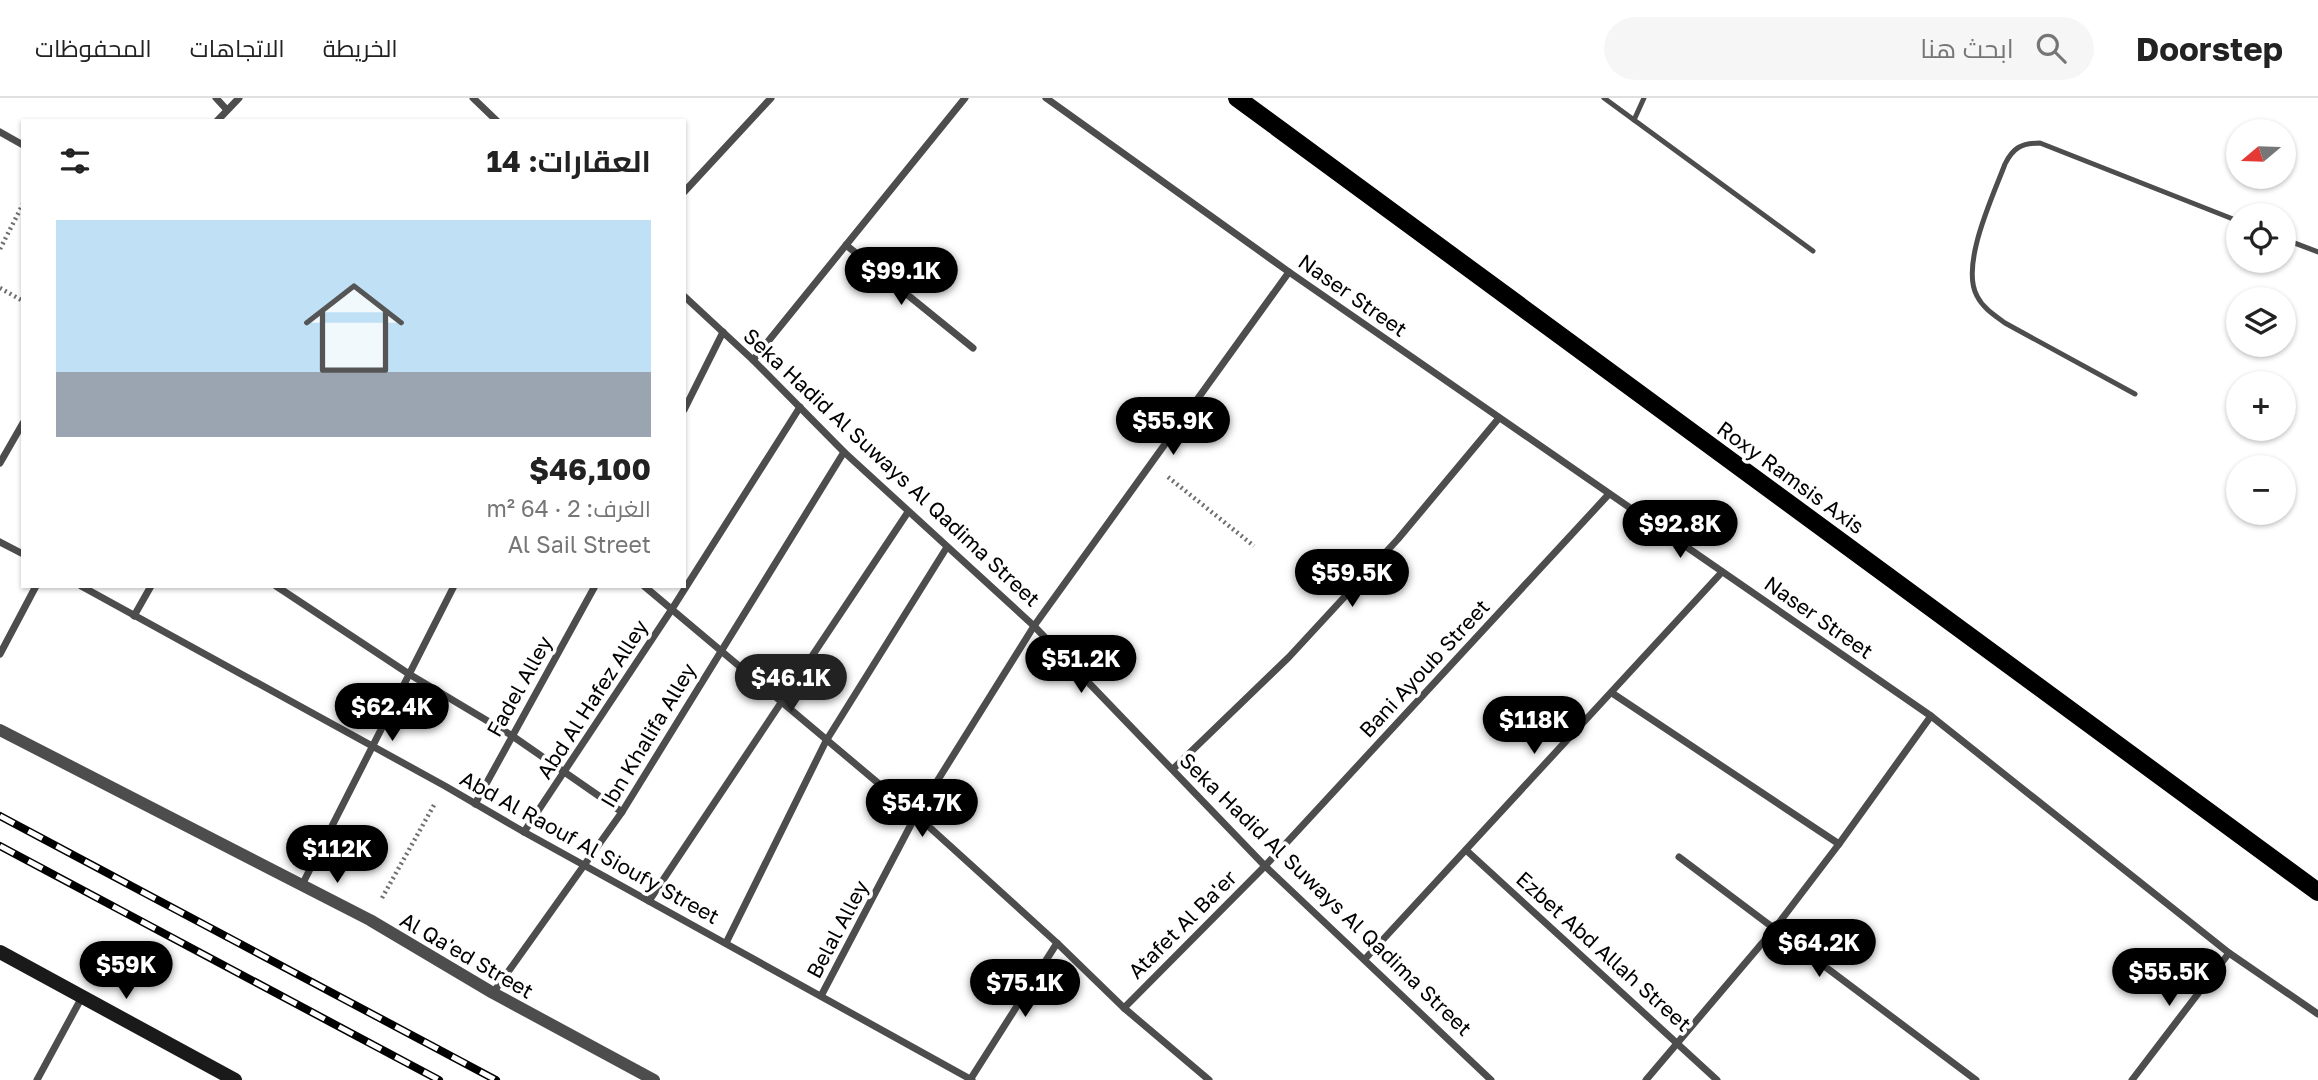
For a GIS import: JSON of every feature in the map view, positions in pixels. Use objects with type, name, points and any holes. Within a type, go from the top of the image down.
[{"type":"main road","name":"Roxy Ramsis Axis","points":[[1237,98],[2318,892]]},
{"type":"main road","points":[[0,953],[235,1080]]},
{"type":"street","points":[[216,98],[227,110]]},
{"type":"street","points":[[219,119],[240,98]]},
{"type":"street","points":[[686,190],[771,98]]},
{"type":"street","points":[[753,360],[965,98]]},
{"type":"street","name":"Naser Street","points":[[1046,98],[1289,272],[1931,716],[2229,953],[2318,1014]]},
{"type":"street","points":[[475,99],[495,119]]},
{"type":"street","points":[[0,132],[21,144]]},
{"type":"street","points":[[846,244],[973,348]]},
{"type":"street","name":"Belal Alley","points":[[821,996],[916,815],[1034,626],[1289,272]]},
{"type":"street","name":"Seka Hadid Al Suways Al Qadima Street","points":[[686,298],[753,360],[844,452],[1034,626],[1265,866],[1491,1080]]},
{"type":"street","points":[[686,406],[723,332]]},
{"type":"street","name":"Abd Al Hafez Alley","points":[[686,587],[800,407]]},
{"type":"street","points":[[1173,769],[1289,657],[1398,538],[1499,418]]},
{"type":"street","points":[[0,463],[21,426]]},
{"type":"street","name":"Ibn Khalifa Alley","points":[[493,993],[622,812],[844,452]]},
{"type":"street","name":"Bani Ayoub Street","points":[[1265,866],[1609,494]]},
{"type":"street","points":[[649,901],[908,512]]},
{"type":"street","points":[[0,542],[21,553]]},
{"type":"street","points":[[726,943],[826,741],[947,547]]},
{"type":"street","points":[[1366,959],[1722,572]]},
{"type":"street","points":[[0,654],[35,588]]},
{"type":"street","name":"Abd Al Raouf Al Sioufy Street","points":[[84,588],[971,1080]]},
{"type":"street","points":[[134,616],[150,588]]},
{"type":"street","points":[[302,885],[453,588]]},
{"type":"street","name":"Fadel Alley","points":[[475,804],[593,588]]},
{"type":"street","points":[[646,588],[916,815],[1124,1008],[1209,1080]]},
{"type":"street","name":"Abd Al Hafez Alley","points":[[524,832],[685,588]]},
{"type":"street","points":[[289,590],[409,674],[511,735],[622,812]]},
{"type":"street","points":[[1612,693],[1839,844]]},
{"type":"street","points":[[1646,1080],[1775,928],[1931,716]]},
{"type":"street","name":"Al Qa'ed Street","points":[[0,730],[370,920],[493,993],[654,1080]]},
{"type":"street","name":"Ezbet Abd Allah Street","points":[[1466,850],[1717,1080]]},
{"type":"street","points":[[1679,857],[1976,1080]]},
{"type":"street","name":"Atafet Al Ba'er","points":[[1124,1008],[1265,866]]},
{"type":"street","points":[[971,1080],[1057,943]]},
{"type":"street","points":[[2132,1080],[2229,953]]},
{"type":"street","points":[[37,1080],[82,997]]},
{"type":"street","points":[[1477,1080],[1484,1073]]},
{"type":"lane","points":[[1604,98],[1813,251]]},
{"type":"lane","points":[[1634,120],[1644,98]]},
{"type":"lane","points":[[2135,394],[2005,323],[1988,311],[1976,295],[1971,275],[1973,254],[2012,150],[2025,143],[2040,143],[2226,216]]},
{"type":"lane","points":[[2296,244],[2318,252]]},
{"type":"path","points":[[0,249],[21,208]]},
{"type":"path","points":[[0,288],[21,300]]},
{"type":"path","points":[[1151,463],[1254,546]]},
{"type":"path","points":[[370,920],[445,786]]},
{"type":"railway","points":[[0,816],[496,1080]]},
{"type":"railway","points":[[0,846],[439,1080]]}]
